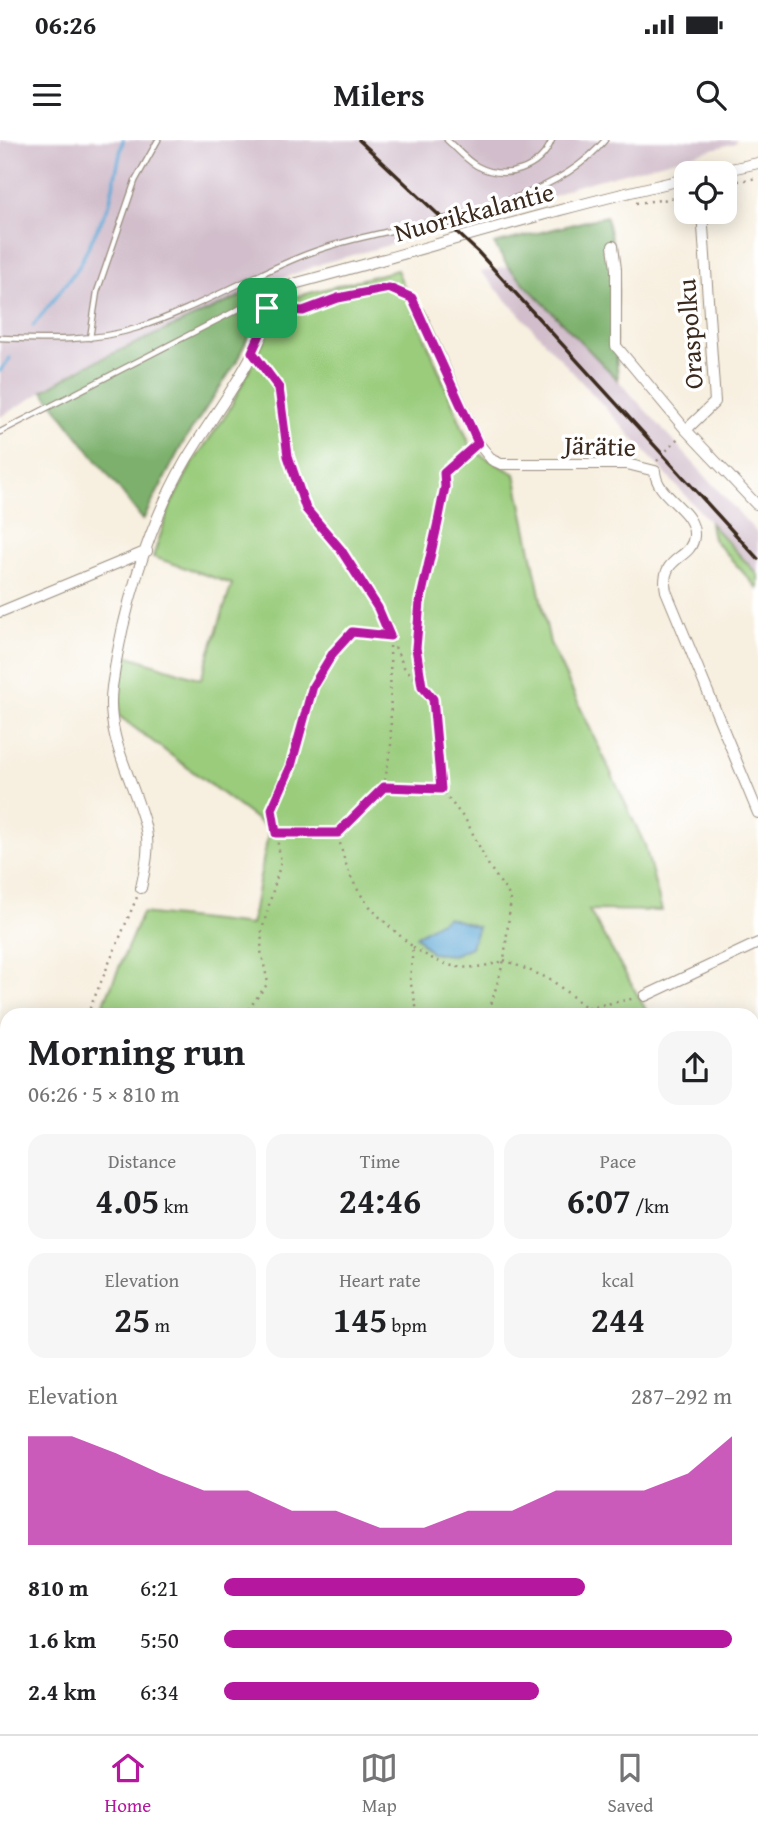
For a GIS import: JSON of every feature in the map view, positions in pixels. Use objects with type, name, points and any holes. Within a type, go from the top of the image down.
[{"type":"street","points":[[737,168],[758,163]]},
{"type":"street","name":"Nuorikkalantie","points":[[267,308],[275,292],[399,254],[674,182]]},
{"type":"street","name":"Oraspolku","points":[[686,430],[710,410],[715,402],[703,224]]},
{"type":"street","points":[[613,246],[616,269],[616,346],[686,430],[755,504]]},
{"type":"street","points":[[141,888],[147,863],[145,830],[119,756],[111,708],[128,605],[166,500],[185,462],[252,352],[263,328],[267,308]]},
{"type":"street","name":"Järätie","points":[[420,312],[478,443],[492,460],[501,464],[627,464],[655,471],[659,486],[689,519],[694,537],[691,546],[672,560],[667,569],[664,580],[666,591],[758,813]]},
{"type":"street","points":[[0,612],[147,551]]},
{"type":"street","points":[[645,996],[758,943]]},
{"type":"lane","points":[[90,338],[97,292],[135,181],[158,140]]},
{"type":"lane","points":[[447,140],[477,165],[499,173],[530,167],[541,158],[552,140]]},
{"type":"lane","points":[[0,338],[90,338],[137,328],[309,253],[521,195],[565,176],[594,153],[605,140]]},
{"type":"lane","points":[[0,432],[230,313],[241,308],[267,308]]},
{"type":"path","points":[[737,181],[758,178]]},
{"type":"path","points":[[267,308],[303,311],[338,298],[389,288],[412,298],[420,312]]},
{"type":"path","points":[[252,352],[279,388],[288,456],[306,509],[341,550],[378,608],[404,667],[433,699],[441,789],[467,822],[489,866],[511,898],[503,961],[490,1008]]},
{"type":"path","points":[[655,471],[661,454],[686,430]]},
{"type":"path","points":[[422,686],[416,648],[420,602],[445,487],[444,473],[478,443]]},
{"type":"path","points":[[249,1008],[268,983],[261,951],[262,930],[281,862],[272,809],[291,766],[313,686],[333,653],[352,632],[390,636]]},
{"type":"path","points":[[276,833],[338,833],[384,787],[391,745],[390,636]]},
{"type":"path","points":[[384,787],[441,789]]},
{"type":"path","points":[[338,833],[345,870],[374,914],[438,964],[473,970],[503,961],[550,979],[587,1008],[645,996]]},
{"type":"path","points":[[90,1008],[141,888]]},
{"type":"path","points":[[413,947],[410,980],[416,1008]]},
{"type":"shaded area","points":[[0,140],[736,140],[735,143],[572,187],[534,206],[323,263],[278,280],[88,365],[0,417]]},
{"type":"shaded area","points":[[507,267],[618,380],[758,534],[758,575],[481,272]]},
{"type":"green space","points":[[606,216],[618,268],[615,338],[618,380],[508,267],[494,244]]},
{"type":"green space","points":[[397,270],[472,450],[515,474],[550,643],[645,845],[662,911],[589,910],[645,1008],[102,1008],[142,913],[251,925],[269,829],[119,716],[123,654],[201,679],[232,584],[153,557],[171,504],[192,464],[228,412],[267,334],[275,302]]},
{"type":"green space","points":[[252,291],[257,318],[236,363],[183,443],[143,520],[43,391],[88,365]]},
{"type":"green space","points":[[710,523],[758,575],[758,589],[713,539]]},
{"type":"water","points":[[447,917],[478,927],[471,947],[453,955],[431,953],[416,936]]},
{"type":"waterway","points":[[33,326],[78,268],[109,205],[123,140]]},
{"type":"waterway","points":[[0,371],[10,358]]},
{"type":"railway","points":[[359,140],[478,252],[758,559]]},
{"type":"route","points":[[389,288],[403,292],[412,298],[420,312],[478,443],[444,473],[445,487],[420,602],[416,648],[422,686],[433,699],[441,789],[384,787],[338,833],[276,833],[272,809],[291,766],[313,686],[333,653],[352,632],[390,636],[378,608],[341,550],[306,509],[288,456],[279,388],[252,352],[263,328],[267,308],[286,312],[303,311],[338,298],[389,288]]}]
